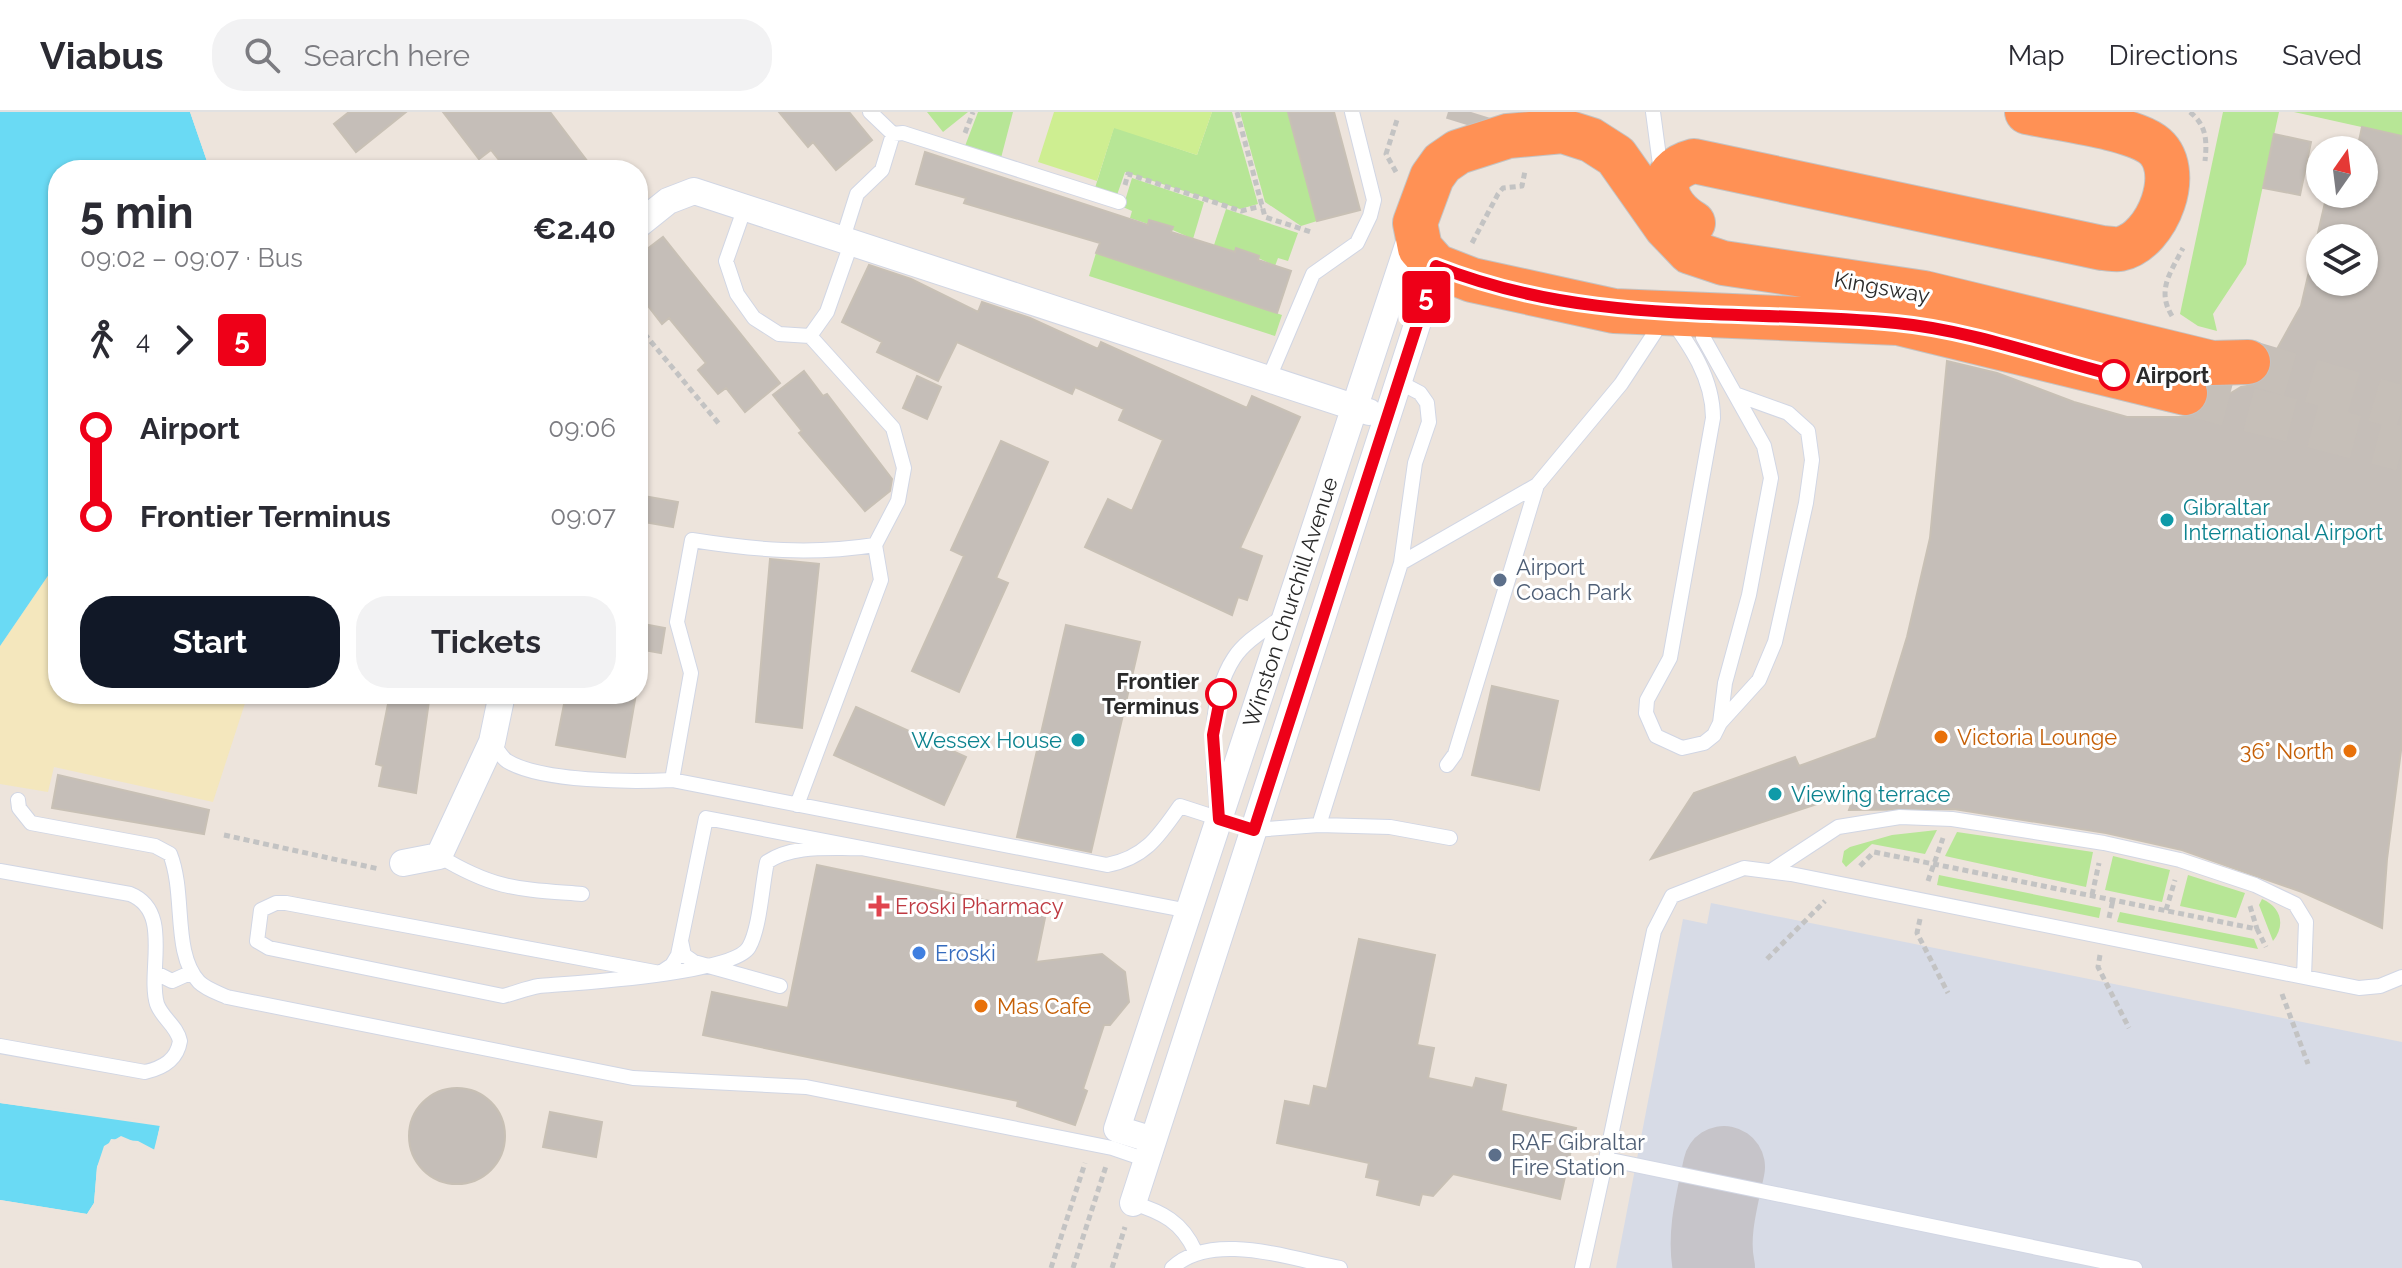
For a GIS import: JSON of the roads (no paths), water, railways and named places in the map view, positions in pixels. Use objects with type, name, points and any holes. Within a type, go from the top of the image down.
[{"type":"highway","points":[[1666,188],[1669,174],[1680,165],[1713,163],[2102,248],[2121,249],[2137,240],[2152,224],[2167,183],[2165,162],[2154,145],[2133,135],[2027,112]]},
{"type":"highway","name":"Kingsway","points":[[1466,141],[1563,131],[1591,140],[1616,156],[1666,227],[1690,252],[1723,263],[1912,291],[2212,363],[2248,362],[2217,348],[1943,278],[1716,235],[1685,219],[1671,204],[1666,188]]},
{"type":"highway","name":"Winston Churchill Avenue","points":[[1415,223],[1466,141]]},
{"type":"highway","points":[[1415,223],[1420,248],[1436,266]]},
{"type":"highway","name":"Kingsway","points":[[1436,266],[1472,280],[1614,311],[1898,323],[2185,393]]},
{"type":"street","points":[[648,217],[668,201],[694,191],[1387,418]]},
{"type":"street","name":"Winston Churchill Avenue","points":[[1150,1150],[1117,1129],[1415,223]]},
{"type":"street","name":"Winston Churchill Avenue","points":[[1129,1216],[1436,266]]},
{"type":"street","points":[[403,863],[439,856],[492,742],[500,704]]},
{"type":"lane","points":[[870,112],[893,134],[903,133],[1119,202]]},
{"type":"lane","points":[[1268,380],[1313,274],[1357,243],[1370,216],[1374,200],[1352,112]]},
{"type":"lane","points":[[1653,112],[1658,161],[1666,188]]},
{"type":"lane","points":[[810,336],[827,312],[857,194],[882,170],[893,134]]},
{"type":"lane","points":[[745,207],[726,261],[737,294],[754,318],[779,334],[810,336],[893,428],[904,468],[898,501],[875,545],[881,580],[797,805]]},
{"type":"lane","points":[[1401,563],[1537,485],[1621,384],[1667,314],[1683,336],[1711,388],[1713,418],[1670,658],[1647,700],[1646,713],[1656,736],[1682,748],[1704,743],[1759,680],[1771,653],[1799,545],[1812,460],[1808,431],[1799,420],[1735,394]]},
{"type":"lane","points":[[1717,316],[1708,322],[1703,337],[1764,446],[1771,478],[1752,581],[1725,683],[1720,723]]},
{"type":"lane","points":[[1319,825],[1401,563],[1415,463],[1430,412],[1420,393],[1399,382]]},
{"type":"lane","points":[[1447,765],[1455,754],[1537,485]]},
{"type":"lane","points":[[672,780],[691,673],[677,622],[692,540],[753,550],[824,553],[875,545]]},
{"type":"lane","points":[[1219,819],[1213,735],[1226,673],[1234,656],[1286,615]]},
{"type":"lane","points":[[492,742],[506,761],[545,771],[626,782],[672,780],[1107,865],[1135,858],[1147,850],[1180,806],[1254,830],[1319,825],[1390,827],[1450,838]]},
{"type":"lane","points":[[18,800],[19,808],[31,823],[155,846],[170,854],[179,877],[185,962],[201,984],[227,997],[633,1078],[806,1087],[1112,1148],[1150,1150]]},
{"type":"lane","points":[[1771,871],[1838,827],[1900,817],[1952,819],[2104,843],[2180,860],[2255,885],[2295,904],[2306,922],[2304,977]]},
{"type":"lane","points":[[753,827],[765,837],[767,862],[751,945],[735,960],[707,966],[581,985],[537,987],[503,996],[480,994],[269,948],[257,941],[255,931],[261,910],[286,903],[660,973],[672,965],[681,941],[706,818],[753,827],[1189,911]]},
{"type":"lane","points":[[767,862],[776,855],[801,850],[862,848]]},
{"type":"lane","points":[[439,856],[476,879],[514,889],[582,894]]},
{"type":"lane","points":[[1582,1268],[1654,931],[1672,896],[1744,868],[2359,988],[2380,986],[2402,977]]},
{"type":"lane","points":[[0,871],[137,897],[151,916],[156,937],[157,1004],[180,1041],[175,1057],[158,1069],[132,1072],[0,1046]]},
{"type":"lane","points":[[681,941],[684,955],[707,966],[780,986]]},
{"type":"lane","points":[[156,973],[172,981],[192,972]]},
{"type":"lane","points":[[1606,1159],[2135,1268]]},
{"type":"lane","points":[[1129,1216],[1173,1219],[1189,1237],[1195,1251]]},
{"type":"lane","points":[[1172,1268],[1195,1251],[1226,1248],[1340,1268]]},
{"type":"water","points":[[0,112],[190,112],[207,160],[48,160],[48,576],[0,646]]},
{"type":"water","points":[[0,1103],[160,1125],[155,1150],[138,1141],[111,1139],[97,1167],[94,1203],[87,1214],[0,1200]]},
{"type":"tunnel","points":[[1467,125],[1471,112]]},
{"type":"tunnel","points":[[2248,362],[2402,408]]},
{"type":"tunnel","points":[[2185,393],[2402,449]]},
{"type":"place","name":"Airport","points":[[2114,375]]},
{"type":"place","name":"Gibraltar International Airport","points":[[2167,520]]},
{"type":"place","name":"Airport Coach Park","points":[[1500,580]]},
{"type":"place","name":"Frontier Terminus","points":[[1221,694]]},
{"type":"place","name":"Victoria Lounge","points":[[1941,737]]},
{"type":"place","name":"Wessex House","points":[[1078,740]]},
{"type":"place","name":"36° North","points":[[2350,751]]},
{"type":"place","name":"Viewing terrace","points":[[1775,794]]},
{"type":"place","name":"Eroski Pharmacy","points":[[879,906]]},
{"type":"place","name":"Eroski","points":[[919,953]]},
{"type":"place","name":"Mas Cafe","points":[[981,1006]]},
{"type":"place","name":"RAF Gibraltar Fire Station","points":[[1495,1155]]}]
